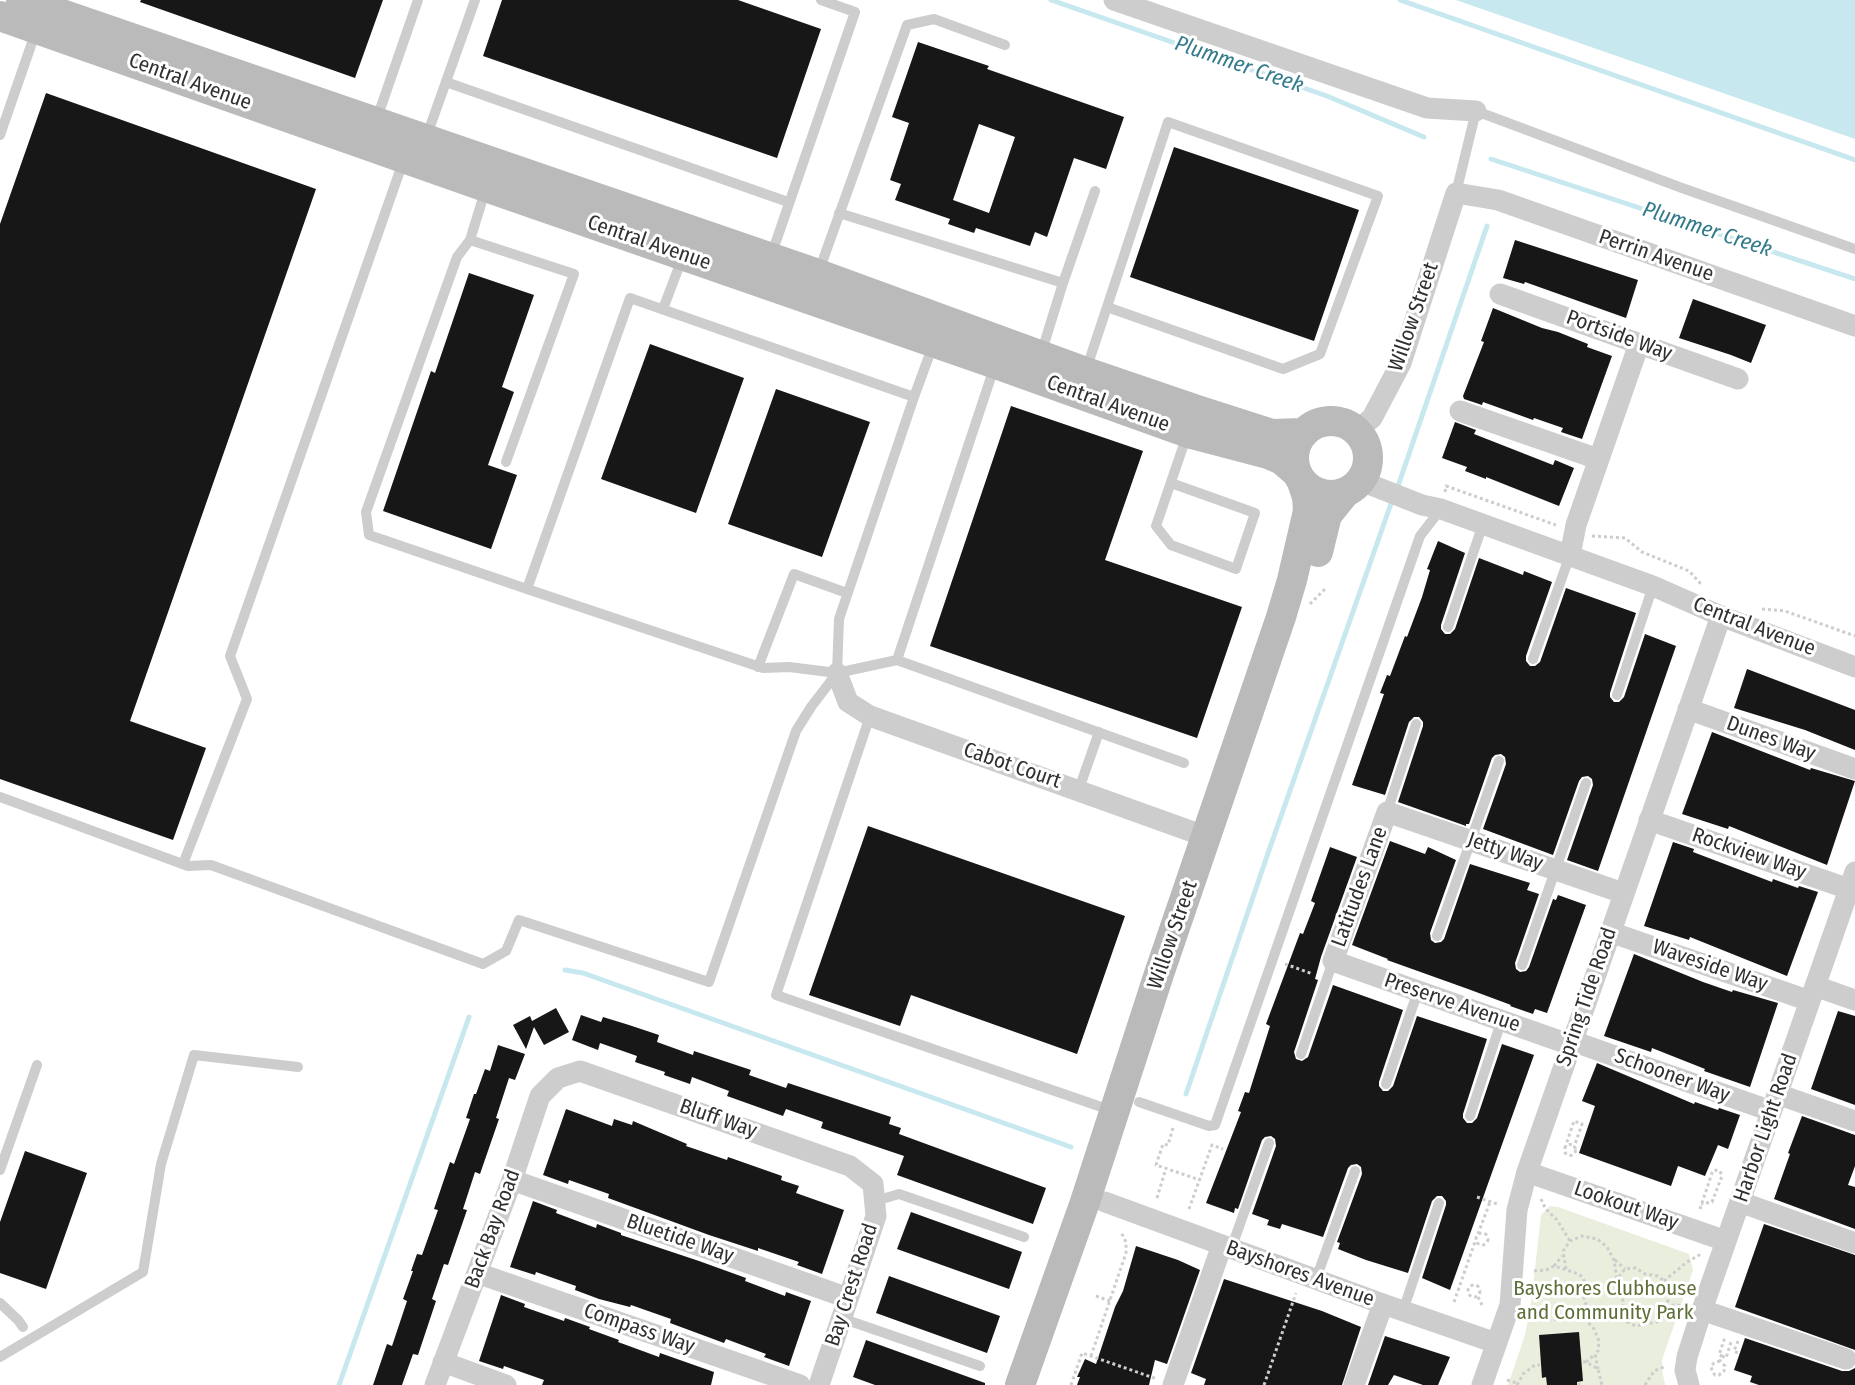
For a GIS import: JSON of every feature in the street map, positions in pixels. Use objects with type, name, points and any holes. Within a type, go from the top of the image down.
[{"type":"street","points":[[1114,0],[1426,108],[1476,111]]},
{"type":"street","name":"Central Avenue","points":[[38,9],[490,175],[688,242],[1193,422],[1282,460],[1299,477]]},
{"type":"street","name":"Central Avenue","points":[[0,16],[38,9],[376,122],[415,148]]},
{"type":"street","name":"Perrin Avenue","points":[[1456,193],[1498,200],[1855,326]]},
{"type":"street","name":"Willow Street","points":[[1356,431],[1372,418],[1401,363],[1456,193]]},
{"type":"street","name":"Central Avenue","points":[[766,270],[818,274],[938,331]]},
{"type":"street","name":"Portside Way","points":[[1500,294],[1738,379]]},
{"type":"street","points":[[1570,555],[1576,525],[1639,344]]},
{"type":"street","points":[[1460,411],[1598,459]]},
{"type":"street","points":[[1336,421],[1356,431],[1363,439],[1369,460],[1360,487],[1334,496],[1321,495],[1310,489],[1299,477],[1294,461],[1294,451],[1304,433],[1313,426],[1336,421]]},
{"type":"street","name":"Central Avenue","points":[[1193,422],[1272,434],[1304,433]]},
{"type":"street","name":"Willow Street","points":[[1041,1385],[1105,1202],[1159,974],[1292,580],[1308,511],[1307,497],[1299,477]]},
{"type":"street","name":"Central Avenue","points":[[1360,487],[1435,504],[1483,524],[1653,586],[1721,616],[1855,666]]},
{"type":"street","name":"Willow Street","points":[[1020,1385],[1085,1202],[1127,1107],[1299,617],[1327,515],[1360,487]]},
{"type":"street","name":"Spring Tide Road","points":[[1482,1385],[1510,1305],[1517,1210],[1527,1172],[1721,616]]},
{"type":"street","name":"Cabot Court","points":[[837,674],[848,702],[870,716],[1206,837]]},
{"type":"street","name":"Dunes Way","points":[[1688,709],[1855,769]]},
{"type":"street","name":"Jetty Way","points":[[1387,812],[1623,893]]},
{"type":"street","name":"Latitudes Lane","points":[[1326,969],[1387,812]]},
{"type":"street","name":"Rockview Way","points":[[1649,820],[1853,880]]},
{"type":"street","name":"Harbor Light Road","points":[[1689,1385],[1685,1371],[1692,1308],[1726,1241],[1853,880]]},
{"type":"street","name":"Waveside Way","points":[[1610,932],[1812,994],[1855,1000]]},
{"type":"street","name":"Preserve Avenue","points":[[1326,969],[1418,991],[1572,1043]]},
{"type":"street","name":"Schooner Way","points":[[1572,1043],[1774,1103],[1855,1121]]},
{"type":"street","name":"Bluff Way","points":[[558,1078],[580,1071],[850,1166],[874,1192]]},
{"type":"street","name":"Back Bay Road","points":[[435,1385],[512,1180],[540,1096],[558,1078]]},
{"type":"street","name":"Lookout Way","points":[[1527,1172],[1726,1241]]},
{"type":"street","name":"Bluetide Way","points":[[512,1180],[848,1298]]},
{"type":"street","name":"Bay Crest Road","points":[[819,1385],[876,1216],[874,1192]]},
{"type":"street","name":"Bayshores Avenue","points":[[1105,1202],[1496,1343]]},
{"type":"street","points":[[1740,1202],[1855,1242]]},
{"type":"street","points":[[1170,1384],[1227,1247]]},
{"type":"street","name":"Compass Way","points":[[477,1273],[800,1385]]},
{"type":"street","points":[[1354,1385],[1383,1304]]},
{"type":"street","points":[[1692,1308],[1846,1359]]},
{"type":"street","points":[[444,1362],[506,1385]]},
{"type":"lane","points":[[376,122],[418,0]]},
{"type":"lane","points":[[183,864],[248,699],[230,656],[415,148],[446,82],[475,0]]},
{"type":"lane","points":[[766,270],[855,12],[820,0]]},
{"type":"lane","points":[[0,135],[38,9]]},
{"type":"lane","points":[[818,274],[907,25],[934,19],[1005,45]]},
{"type":"lane","points":[[446,82],[788,202]]},
{"type":"lane","points":[[1456,193],[1476,111],[1682,188],[1855,249]]},
{"type":"lane","points":[[1082,383],[1107,306],[1168,122],[1378,196],[1320,354],[1283,369],[1107,306]]},
{"type":"lane","points":[[490,175],[470,240],[457,257],[366,512],[369,535],[763,669],[789,667],[837,674],[897,660],[1184,763]]},
{"type":"lane","points":[[1037,366],[1095,191]]},
{"type":"lane","points":[[839,213],[1063,283]]},
{"type":"lane","points":[[470,240],[574,274],[506,462]]},
{"type":"lane","points":[[663,309],[688,242]]},
{"type":"lane","points":[[527,589],[630,298],[914,397]]},
{"type":"lane","points":[[0,796],[188,866],[211,865],[483,964],[506,951],[519,920],[709,982],[796,731],[811,707],[837,674],[838,619],[938,331]]},
{"type":"lane","points":[[897,660],[999,353]]},
{"type":"lane","points":[[1171,483],[1255,513],[1236,569],[1171,545],[1156,526],[1171,483],[1193,422]]},
{"type":"lane","points":[[870,716],[776,995],[1127,1107],[1177,1116],[1209,1126],[1215,1125],[1420,536],[1435,504]]},
{"type":"lane","points":[[1448,627],[1483,524]]},
{"type":"lane","points":[[1533,659],[1570,555]]},
{"type":"lane","points":[[758,667],[794,574],[847,593]]},
{"type":"lane","points":[[1617,695],[1653,586]]},
{"type":"lane","points":[[1387,812],[1416,724]]},
{"type":"lane","points":[[1078,789],[1099,732]]},
{"type":"lane","points":[[1437,936],[1499,761]]},
{"type":"lane","points":[[1522,965],[1586,783]]},
{"type":"lane","points":[[1301,1054],[1326,969]]},
{"type":"lane","points":[[1386,1084],[1418,991]]},
{"type":"lane","points":[[1470,1116],[1502,1019]]},
{"type":"lane","points":[[0,1356],[143,1272],[161,1164],[194,1055],[298,1067]]},
{"type":"lane","points":[[0,1170],[37,1065]]},
{"type":"lane","points":[[1227,1247],[1269,1143]]},
{"type":"lane","points":[[1316,1279],[1355,1171]]},
{"type":"lane","points":[[874,1192],[899,1194],[1024,1237]]},
{"type":"lane","points":[[1403,1311],[1440,1203]]},
{"type":"lane","points":[[0,1303],[23,1327]]},
{"type":"lane","points":[[841,1318],[980,1366]]},
{"type":"path","points":[[1435,504],[1446,486],[1560,527]]},
{"type":"path","points":[[1587,536],[1625,538],[1642,552],[1689,571],[1703,587]]},
{"type":"path","points":[[1299,617],[1326,588]]},
{"type":"path","points":[[1756,609],[1785,611],[1855,636]]},
{"type":"path","points":[[1283,963],[1326,969]]},
{"type":"path","points":[[1177,1116],[1168,1145],[1163,1144],[1156,1165],[1200,1180]]},
{"type":"path","points":[[1574,1121],[1582,1124],[1573,1155],[1568,1155],[1564,1150],[1574,1121]]},
{"type":"path","points":[[1565,1124],[1572,1127]]},
{"type":"path","points":[[1189,1209],[1212,1145],[1223,1149]]},
{"type":"path","points":[[1559,1155],[1568,1145],[1574,1148]]},
{"type":"path","points":[[1156,1198],[1166,1168]]},
{"type":"path","points":[[1700,1209],[1701,1204],[1714,1170],[1720,1171],[1721,1178],[1714,1199],[1709,1204],[1701,1204]]},
{"type":"path","points":[[1721,1178],[1726,1180]]},
{"type":"path","points":[[1704,1196],[1714,1199]]},
{"type":"path","points":[[1477,1197],[1497,1204]]},
{"type":"path","points":[[1541,1199],[1545,1208],[1557,1220],[1570,1241]]},
{"type":"path","points":[[1454,1302],[1490,1202]]},
{"type":"path","points":[[1709,1204],[1712,1209]]},
{"type":"path","points":[[1091,1356],[1126,1253],[1126,1242],[1121,1232]]},
{"type":"path","points":[[1478,1234],[1484,1233],[1488,1238]]},
{"type":"path","points":[[1566,1269],[1563,1251],[1570,1241],[1582,1236],[1597,1239],[1607,1247],[1614,1260],[1618,1287],[1623,1301],[1624,1318],[1631,1325],[1657,1322],[1666,1308],[1669,1296]]},
{"type":"path","points":[[1488,1238],[1495,1237]]},
{"type":"path","points":[[1476,1239],[1477,1243],[1482,1245],[1488,1242],[1488,1238]]},
{"type":"path","points":[[1664,1281],[1701,1254]]},
{"type":"path","points":[[1534,1271],[1546,1270],[1554,1266],[1563,1256]]},
{"type":"path","points":[[1614,1260],[1625,1269],[1636,1268],[1645,1274],[1658,1276],[1664,1281],[1669,1296],[1676,1305]]},
{"type":"path","points":[[1554,1266],[1579,1274],[1583,1278],[1585,1283],[1583,1294],[1587,1308],[1583,1317]]},
{"type":"path","points":[[1617,1279],[1625,1269]]},
{"type":"path","points":[[1468,1289],[1474,1285],[1478,1286],[1481,1292],[1478,1297]]},
{"type":"path","points":[[1460,1286],[1468,1289]]},
{"type":"path","points":[[1468,1289],[1470,1296],[1478,1297]]},
{"type":"path","points":[[1264,1385],[1297,1291]]},
{"type":"path","points":[[1096,1296],[1110,1301]]},
{"type":"path","points":[[1478,1297],[1482,1305]]},
{"type":"path","points":[[1666,1308],[1676,1305],[1692,1308]]},
{"type":"path","points":[[1548,1320],[1583,1317]]},
{"type":"path","points":[[1583,1317],[1597,1335],[1599,1346],[1595,1354],[1584,1362],[1598,1369]]},
{"type":"path","points":[[1728,1341],[1730,1336]]},
{"type":"path","points":[[1722,1356],[1719,1355],[1724,1340],[1728,1341]]},
{"type":"path","points":[[1722,1356],[1726,1358],[1731,1342],[1728,1341]]},
{"type":"path","points":[[1071,1385],[1082,1353],[1170,1384]]},
{"type":"path","points":[[1595,1354],[1602,1385]]},
{"type":"path","points":[[1720,1361],[1722,1356]]},
{"type":"path","points":[[1720,1361],[1725,1366],[1723,1372],[1717,1375],[1709,1372],[1713,1363],[1720,1361]]},
{"type":"path","points":[[1507,1380],[1517,1384],[1523,1374],[1535,1365],[1540,1365]]},
{"type":"path","points":[[1645,1385],[1654,1371],[1664,1367]]},
{"type":"green space","name":"Bayshores Clubhouse and Community Park","points":[[1550,1206],[1689,1254],[1693,1270],[1662,1360],[1665,1385],[1508,1385],[1525,1335],[1531,1304],[1541,1215]]},
{"type":"water","points":[[1456,0],[1855,0],[1855,139]]},
{"type":"building","points":[[141,0],[383,0],[355,78],[140,2]]},
{"type":"building","points":[[502,0],[738,0],[821,29],[777,158],[483,56]]},
{"type":"building","points":[[918,42],[1124,117],[1106,169],[1074,158],[1047,237],[1035,232],[1030,246],[976,228],[974,233],[948,224],[950,219],[895,200],[901,184],[890,180],[909,123],[892,117]],"holes":[[[979,124],[1015,137],[989,213],[953,200]]]},
{"type":"building","points":[[46,93],[316,189],[130,721],[206,748],[173,840],[0,779],[0,224]]},
{"type":"building","points":[[1174,147],[1359,210],[1314,341],[1130,277]]},
{"type":"building","points":[[1515,240],[1638,280],[1626,318],[1525,282],[1524,284],[1503,278]]},
{"type":"building","points":[[469,273],[534,295],[502,387],[514,392],[488,465],[517,475],[491,549],[383,511],[431,371],[435,373]]},
{"type":"building","points":[[1693,299],[1766,325],[1751,363],[1679,338]]},
{"type":"building","points":[[1493,308],[1588,344],[1587,347],[1612,356],[1582,439],[1561,432],[1563,428],[1534,418],[1533,420],[1483,402],[1482,405],[1464,399],[1463,396],[1484,342],[1481,341]]},
{"type":"building","points":[[650,344],[744,378],[696,513],[601,479]]},
{"type":"building","points":[[776,389],[870,422],[822,557],[728,524]]},
{"type":"building","points":[[1011,406],[1143,451],[1105,560],[1242,607],[1197,738],[930,646]]},
{"type":"building","points":[[1455,422],[1476,430],[1474,434],[1553,465],[1555,460],[1574,468],[1559,506],[1465,471],[1467,467],[1442,458]]},
{"type":"building","points":[[1438,541],[1465,553],[1441,625],[1445,634],[1450,634],[1455,629],[1479,558],[1523,575],[1524,571],[1552,582],[1526,656],[1526,661],[1530,666],[1535,666],[1540,662],[1566,588],[1636,613],[1610,693],[1614,702],[1619,702],[1624,697],[1645,634],[1676,646],[1598,871],[1567,860],[1593,785],[1592,779],[1588,776],[1582,777],[1579,781],[1553,855],[1483,829],[1506,764],[1505,757],[1501,754],[1492,758],[1469,824],[1466,826],[1398,802],[1423,726],[1419,717],[1414,717],[1409,722],[1385,795],[1352,785],[1384,694],[1380,693],[1387,675],[1390,676],[1405,636],[1407,637],[1422,597],[1430,570],[1427,569]]},
{"type":"building","points":[[1747,669],[1855,710],[1855,750],[1805,730],[1734,708]]},
{"type":"building","points":[[1712,732],[1810,770],[1811,768],[1855,781],[1827,865],[1729,826],[1728,829],[1682,814]]},
{"type":"building","points":[[868,826],[1125,916],[1077,1054],[911,995],[900,1026],[809,995]]},
{"type":"building","points":[[1390,841],[1425,854],[1428,847],[1456,860],[1430,933],[1431,940],[1435,943],[1444,939],[1470,864],[1530,883],[1527,890],[1539,894],[1515,963],[1516,969],[1520,972],[1526,971],[1529,967],[1553,899],[1556,900],[1558,895],[1586,905],[1547,1013],[1535,1009],[1533,1014],[1510,1006],[1352,945]]},
{"type":"building","points":[[1673,842],[1772,882],[1773,879],[1818,892],[1787,976],[1690,937],[1689,940],[1644,926]]},
{"type":"building","points":[[1330,847],[1357,857],[1321,957],[1315,979],[1318,980],[1294,1052],[1296,1059],[1302,1061],[1308,1057],[1333,985],[1403,1010],[1379,1082],[1383,1091],[1388,1091],[1393,1086],[1417,1016],[1487,1039],[1463,1114],[1467,1123],[1472,1123],[1477,1118],[1502,1044],[1534,1055],[1450,1290],[1422,1278],[1446,1205],[1442,1196],[1437,1196],[1432,1201],[1408,1273],[1338,1249],[1340,1243],[1337,1242],[1362,1174],[1361,1167],[1357,1164],[1348,1168],[1323,1237],[1282,1224],[1280,1229],[1267,1225],[1269,1220],[1252,1214],[1276,1146],[1275,1139],[1271,1136],[1262,1140],[1238,1209],[1235,1208],[1234,1213],[1206,1203],[1241,1112],[1238,1111],[1245,1092],[1249,1093],[1270,1026],[1266,1024],[1300,933],[1303,934],[1315,903],[1311,901]]},
{"type":"building","points":[[1634,954],[1732,992],[1733,990],[1778,1003],[1750,1087],[1704,1071],[1705,1069],[1652,1048],[1651,1052],[1604,1036]]},
{"type":"building","points":[[556,1008],[569,1032],[544,1045],[534,1027],[526,1049],[513,1025],[530,1016],[532,1021]]},
{"type":"building","points":[[1838,1011],[1855,1016],[1855,1105],[1811,1089]]},
{"type":"building","points":[[581,1015],[601,1022],[603,1017],[629,1025],[659,1035],[657,1042],[693,1055],[694,1051],[751,1070],[749,1075],[786,1088],[788,1083],[891,1117],[889,1124],[901,1128],[899,1134],[1046,1188],[1033,1224],[897,1175],[904,1156],[821,1128],[823,1122],[786,1109],[783,1116],[727,1096],[729,1091],[692,1077],[690,1084],[664,1075],[665,1072],[635,1062],[637,1056],[600,1043],[598,1050],[572,1040]]},
{"type":"building","points":[[498,1045],[525,1054],[515,1080],[509,1078],[496,1118],[499,1119],[480,1174],[475,1172],[463,1209],[467,1210],[448,1265],[444,1264],[432,1299],[436,1301],[418,1355],[413,1354],[402,1385],[373,1385],[387,1344],[392,1346],[407,1301],[403,1299],[413,1271],[411,1271],[417,1254],[422,1255],[438,1210],[434,1209],[450,1162],[454,1164],[470,1119],[466,1118],[474,1094],[476,1094],[485,1069],[490,1071]]},
{"type":"building","points":[[1597,1063],[1694,1104],[1695,1102],[1740,1115],[1728,1149],[1718,1145],[1705,1176],[1678,1166],[1671,1186],[1579,1153],[1595,1106],[1582,1101]]},
{"type":"building","points":[[566,1109],[612,1126],[614,1119],[632,1125],[633,1121],[687,1144],[686,1146],[727,1160],[728,1157],[782,1176],[781,1180],[799,1186],[796,1193],[844,1210],[822,1274],[797,1265],[799,1262],[709,1235],[608,1198],[609,1194],[569,1180],[568,1184],[543,1175]]},
{"type":"building","points":[[1802,1116],[1855,1135],[1855,1166],[1848,1185],[1855,1187],[1855,1229],[1774,1199]]},
{"type":"building","points":[[25,1151],[87,1173],[46,1289],[0,1273],[0,1222]]},
{"type":"building","points":[[533,1201],[557,1210],[556,1213],[596,1228],[597,1224],[621,1233],[621,1235],[746,1278],[745,1281],[785,1296],[786,1292],[811,1301],[789,1366],[764,1357],[766,1354],[726,1339],[724,1343],[670,1323],[671,1319],[631,1305],[630,1307],[599,1299],[575,1290],[576,1286],[536,1272],[535,1275],[510,1267]]},
{"type":"building","points":[[911,1212],[1022,1252],[1009,1289],[897,1249]]},
{"type":"building","points":[[1764,1224],[1855,1255],[1855,1350],[1735,1307]]},
{"type":"building","points":[[1136,1246],[1200,1270],[1167,1364],[1155,1360],[1149,1385],[1077,1385],[1080,1377],[1077,1377],[1085,1359],[1096,1364],[1115,1307],[1123,1291]]},
{"type":"building","points":[[889,1276],[1000,1316],[987,1353],[876,1313]]},
{"type":"building","points":[[1224,1279],[1322,1311],[1361,1327],[1342,1385],[1204,1385],[1206,1379],[1191,1373]]},
{"type":"building","points":[[501,1295],[525,1304],[524,1307],[590,1327],[589,1329],[619,1340],[618,1342],[659,1357],[660,1353],[714,1372],[711,1385],[542,1385],[544,1380],[504,1366],[503,1369],[479,1361]]},
{"type":"building","points":[[1579,1332],[1583,1381],[1577,1382],[1577,1385],[1547,1385],[1546,1377],[1542,1378],[1539,1335]]},
{"type":"building","points":[[1385,1336],[1450,1357],[1438,1385],[1423,1385],[1394,1375],[1388,1385],[1368,1385]]},
{"type":"building","points":[[1745,1338],[1842,1371],[1855,1368],[1855,1385],[1759,1385],[1750,1382],[1752,1376],[1734,1370]]},
{"type":"building","points":[[866,1340],[985,1383],[985,1385],[875,1385],[853,1377]]},
{"type":"waterway","name":"Plummer Creek","points":[[1051,0],[1327,96],[1424,137]]},
{"type":"waterway","points":[[1400,0],[1855,160]]},
{"type":"waterway","name":"Plummer Creek","points":[[1491,159],[1855,279]]},
{"type":"waterway","points":[[1397,489],[1487,226]]},
{"type":"waterway","points":[[1186,1094],[1393,498]]},
{"type":"waterway","points":[[565,970],[583,973],[1071,1147]]},
{"type":"waterway","points":[[339,1385],[469,1017]]}]
